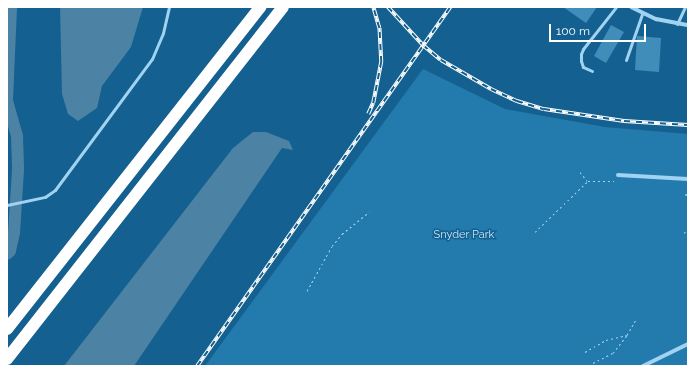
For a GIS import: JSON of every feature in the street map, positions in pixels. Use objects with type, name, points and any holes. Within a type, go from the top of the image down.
[{"type":"highway","points":[[7,329],[260,7]]},
{"type":"highway","points":[[7,359],[283,7]]},
{"type":"street","points":[[633,8],[642,14],[656,19],[688,25]]},
{"type":"street","points":[[618,175],[688,178]]},
{"type":"street","points":[[642,366],[688,344]]},
{"type":"lane","points":[[7,205],[45,198],[55,190],[141,75],[161,40],[169,7]]},
{"type":"lane","points":[[592,71],[584,67],[581,62],[581,54],[583,49],[616,7]]},
{"type":"lane","points":[[677,24],[685,7]]},
{"type":"lane","points":[[626,60],[642,14]]},
{"type":"path","points":[[580,172],[585,181],[614,181]]},
{"type":"path","points":[[535,232],[588,181]]},
{"type":"path","points":[[688,194],[685,194],[688,197]]},
{"type":"path","points":[[307,291],[332,246],[342,234],[369,212]]},
{"type":"path","points":[[684,233],[688,229]]},
{"type":"path","points":[[593,363],[613,353],[627,335],[637,318]]},
{"type":"path","points":[[585,352],[606,340],[627,335]]},
{"type":"green space","name":"Snyder Park","points":[[423,69],[505,109],[605,127],[688,134],[688,366],[205,366]]},
{"type":"shaded area","points":[[60,7],[143,7],[131,47],[102,86],[97,108],[78,121],[68,114],[62,94]]},
{"type":"shaded area","points":[[253,132],[266,132],[289,141],[293,150],[282,148],[134,366],[64,366],[233,148]]},
{"type":"building","points":[[563,7],[597,7],[586,23]]},
{"type":"building","points":[[611,25],[624,32],[606,63],[594,56]]},
{"type":"building","points":[[637,36],[661,38],[659,72],[635,70]]},
{"type":"waterway","points":[[7,100],[11,7]]},
{"type":"waterway","points":[[7,101],[17,137],[18,170],[14,233],[10,251],[7,254]]},
{"type":"railway","points":[[368,114],[373,103],[381,62],[379,28],[373,7]]},
{"type":"railway","points":[[388,7],[423,45],[441,60],[491,89],[517,101],[544,109],[624,121],[688,125]]},
{"type":"railway","points":[[197,366],[450,7]]}]
